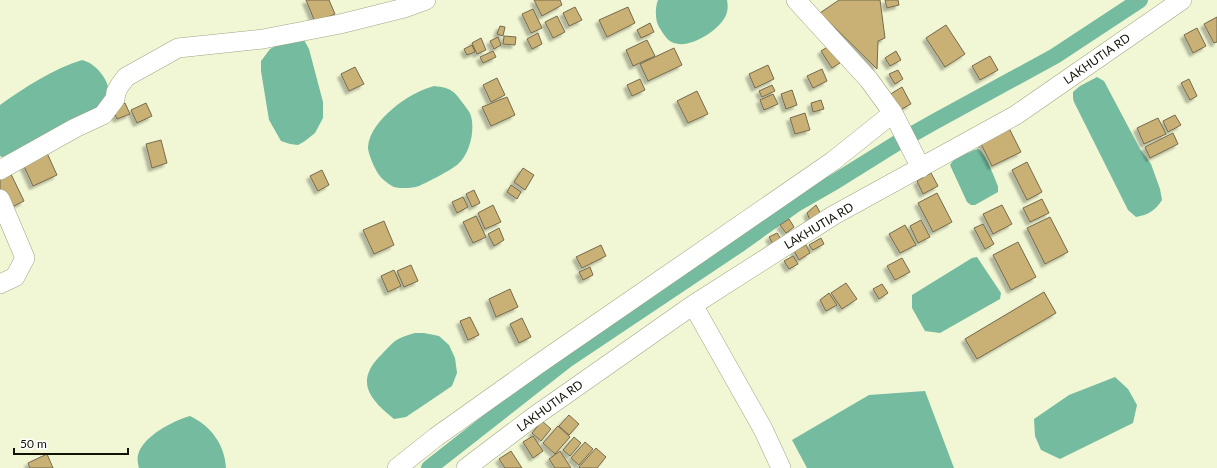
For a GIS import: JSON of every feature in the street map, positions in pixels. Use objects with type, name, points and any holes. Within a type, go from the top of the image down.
[{"type":"street","points":[[0,170],[74,128],[103,115],[115,99],[116,92],[126,77],[178,48],[263,39],[340,24],[404,8],[426,0]]},
{"type":"street","points":[[796,0],[869,80],[897,120],[921,168]]},
{"type":"street","name":"LAKHUTIA RD","points":[[466,468],[532,418],[693,305],[834,215],[1016,115],[1182,0]]},
{"type":"street","points":[[397,468],[436,437],[540,363],[833,161],[897,120]]},
{"type":"street","points":[[0,199],[24,258],[16,277],[0,284]]},
{"type":"street","points":[[693,305],[763,429],[781,468]]},
{"type":"shaded area","points":[[658,0],[727,0],[728,6],[726,15],[718,27],[696,41],[681,44],[674,43],[669,40],[659,27],[656,14]]},
{"type":"shaded area","points":[[303,38],[309,49],[323,102],[323,118],[315,133],[298,145],[281,141],[269,120],[261,71],[261,61],[270,49],[288,39]]},
{"type":"shaded area","points":[[82,60],[92,64],[100,72],[106,82],[109,94],[105,107],[8,160],[0,156],[0,105],[60,68]]},
{"type":"shaded area","points":[[1097,77],[1104,81],[1140,149],[1151,164],[1160,189],[1162,200],[1151,212],[1144,215],[1136,217],[1128,210],[1074,102],[1073,92],[1080,86]]},
{"type":"shaded area","points":[[434,86],[452,91],[470,113],[472,135],[466,154],[458,164],[451,169],[416,187],[394,187],[381,177],[373,164],[368,149],[370,137],[383,117],[403,101],[424,89]]},
{"type":"shaded area","points":[[978,149],[984,155],[990,166],[998,186],[998,192],[975,205],[971,205],[967,202],[950,165],[957,158]]},
{"type":"shaded area","points":[[977,257],[1001,293],[1000,299],[940,333],[925,331],[912,308],[912,295],[972,258]]},
{"type":"shaded area","points":[[415,333],[439,336],[449,345],[455,358],[457,373],[452,386],[406,417],[394,419],[385,412],[372,397],[368,389],[367,381],[373,364],[393,343],[402,337]]},
{"type":"shaded area","points":[[1115,377],[1128,389],[1137,405],[1133,423],[1060,459],[1041,450],[1035,436],[1034,419],[1069,395]]},
{"type":"shaded area","points":[[925,391],[954,468],[807,468],[792,440],[869,395]]},
{"type":"shaded area","points":[[190,416],[198,420],[216,437],[223,452],[226,468],[139,468],[138,455],[146,442],[160,430]]},
{"type":"building","points":[[306,0],[329,0],[335,14],[315,22]]},
{"type":"building","points":[[534,0],[560,0],[562,5],[542,16]]},
{"type":"building","points":[[839,0],[880,0],[885,38],[878,41],[877,69],[820,13]]},
{"type":"building","points":[[885,0],[898,0],[899,5],[887,8]]},
{"type":"building","points":[[575,7],[582,20],[569,26],[563,13]]},
{"type":"building","points":[[628,7],[635,23],[607,37],[599,20]]},
{"type":"building","points":[[533,9],[542,28],[531,33],[522,14]]},
{"type":"building","points":[[557,16],[565,32],[553,38],[545,22]]},
{"type":"building","points":[[1217,17],[1217,42],[1214,43],[1204,24]]},
{"type":"building","points":[[650,23],[654,32],[641,38],[637,30]]},
{"type":"building","points":[[946,25],[965,54],[945,67],[926,38]]},
{"type":"building","points":[[500,26],[505,27],[503,36],[497,34]]},
{"type":"building","points":[[1197,28],[1206,46],[1193,53],[1184,35]]},
{"type":"building","points":[[538,33],[542,44],[532,49],[527,39]]},
{"type":"building","points":[[504,36],[516,37],[515,45],[503,44]]},
{"type":"building","points":[[498,37],[501,45],[494,49],[490,41]]},
{"type":"building","points":[[481,38],[486,50],[477,54],[472,43]]},
{"type":"building","points":[[647,40],[655,56],[633,66],[626,50]]},
{"type":"building","points":[[472,45],[475,52],[467,55],[464,49]]},
{"type":"building","points":[[829,46],[840,63],[832,68],[821,51]]},
{"type":"building","points":[[674,48],[682,65],[648,81],[640,64]]},
{"type":"building","points":[[493,51],[496,57],[483,63],[480,57]]},
{"type":"building","points":[[896,51],[901,60],[890,66],[885,58]]},
{"type":"building","points":[[990,56],[998,70],[980,80],[972,66]]},
{"type":"building","points":[[768,65],[774,79],[755,88],[749,74]]},
{"type":"building","points":[[355,67],[364,84],[349,91],[341,74]]},
{"type":"building","points":[[822,69],[827,81],[813,88],[807,76]]},
{"type":"building","points":[[898,70],[903,79],[895,84],[889,74]]},
{"type":"building","points":[[497,78],[505,95],[491,102],[483,85]]},
{"type":"building","points":[[640,79],[645,90],[632,96],[627,85]]},
{"type":"building","points":[[1189,79],[1197,96],[1190,100],[1181,83]]},
{"type":"building","points":[[772,85],[775,91],[762,97],[759,91]]},
{"type":"building","points":[[902,87],[911,104],[898,111],[889,95]]},
{"type":"building","points":[[792,90],[797,105],[786,109],[781,94]]},
{"type":"building","points":[[697,91],[708,114],[688,123],[677,101]]},
{"type":"building","points":[[773,94],[778,104],[764,110],[760,100]]},
{"type":"building","points":[[507,97],[515,115],[491,126],[482,107]]},
{"type":"building","points":[[821,100],[824,109],[813,112],[811,103]]},
{"type":"building","points":[[125,103],[130,114],[117,119],[112,108]]},
{"type":"building","points":[[146,103],[152,116],[137,123],[131,110]]},
{"type":"building","points":[[805,113],[810,130],[795,134],[790,118]]},
{"type":"building","points":[[1175,115],[1181,125],[1168,132],[1163,121]]},
{"type":"building","points":[[1158,118],[1166,134],[1144,144],[1137,128]]},
{"type":"building","points":[[1007,124],[1021,152],[992,166],[978,138]]},
{"type":"building","points":[[1173,133],[1178,144],[1150,158],[1145,147]]},
{"type":"building","points":[[161,140],[167,163],[152,168],[146,144]]},
{"type":"building","points":[[47,153],[57,175],[33,186],[23,164]]},
{"type":"building","points":[[1027,162],[1042,192],[1027,200],[1012,170]]},
{"type":"building","points":[[523,168],[534,175],[525,190],[514,182]]},
{"type":"building","points":[[9,170],[24,201],[10,208],[0,189],[0,174]]},
{"type":"building","points":[[322,170],[329,185],[318,191],[310,176]]},
{"type":"building","points":[[931,173],[938,186],[923,194],[917,181]]},
{"type":"building","points":[[511,185],[521,192],[517,199],[507,192]]},
{"type":"building","points":[[474,190],[480,203],[472,207],[466,194]]},
{"type":"building","points":[[937,193],[952,222],[933,232],[918,203]]},
{"type":"building","points":[[463,197],[468,207],[457,213],[452,202]]},
{"type":"building","points":[[1042,199],[1049,213],[1030,222],[1023,208]]},
{"type":"building","points":[[493,205],[501,222],[485,229],[478,213]]},
{"type":"building","points":[[816,205],[821,214],[810,220],[807,213]]},
{"type":"building","points":[[1002,205],[1012,224],[993,234],[983,214]]},
{"type":"building","points":[[476,216],[486,237],[473,243],[463,222]]},
{"type":"building","points":[[1050,217],[1068,252],[1045,264],[1027,228]]},
{"type":"building","points":[[789,219],[794,227],[786,233],[780,225]]},
{"type":"building","points":[[921,220],[930,237],[918,243],[910,226]]},
{"type":"building","points":[[384,221],[394,245],[374,254],[363,230]]},
{"type":"building","points":[[983,224],[994,244],[985,249],[974,228]]},
{"type":"building","points":[[905,225],[916,245],[900,253],[889,234]]},
{"type":"building","points":[[499,228],[504,240],[494,246],[488,234]]},
{"type":"building","points":[[777,233],[781,239],[773,244],[769,237]]},
{"type":"building","points":[[821,238],[824,244],[813,250],[809,245]]},
{"type":"building","points":[[1018,242],[1036,277],[1011,290],[993,255]]},
{"type":"building","points":[[601,245],[606,256],[582,268],[576,257]]},
{"type":"building","points":[[806,245],[810,253],[799,260],[794,251]]},
{"type":"building","points":[[793,256],[798,264],[789,269],[784,261]]},
{"type":"building","points":[[902,258],[910,272],[895,280],[887,266]]},
{"type":"building","points":[[411,265],[418,281],[404,287],[397,271]]},
{"type":"building","points":[[590,267],[593,275],[583,280],[579,272]]},
{"type":"building","points":[[394,270],[401,286],[388,292],[381,276]]},
{"type":"building","points":[[846,283],[857,299],[842,309],[831,293]]},
{"type":"building","points":[[882,284],[888,293],[879,299],[873,289]]},
{"type":"building","points":[[510,289],[518,307],[496,317],[489,299]]},
{"type":"building","points":[[1044,292],[1056,313],[977,359],[965,339]]},
{"type":"building","points":[[829,293],[837,305],[826,311],[820,300]]},
{"type":"building","points":[[470,317],[479,335],[468,340],[460,321]]},
{"type":"building","points":[[522,318],[531,337],[519,343],[510,324]]},
{"type":"building","points":[[569,415],[579,424],[569,435],[559,426]]},
{"type":"building","points":[[542,421],[551,429],[541,441],[532,433]]},
{"type":"building","points":[[558,426],[570,437],[555,454],[543,443]]},
{"type":"building","points":[[533,436],[543,451],[533,458],[523,442]]},
{"type":"building","points":[[574,437],[581,443],[570,456],[563,450]]},
{"type":"building","points":[[585,442],[593,449],[579,465],[571,458]]},
{"type":"building","points":[[596,448],[606,457],[597,468],[580,468],[579,467]]},
{"type":"building","points":[[511,451],[522,468],[505,468],[499,459]]},
{"type":"building","points":[[560,451],[571,468],[555,468],[549,459]]},
{"type":"building","points":[[47,454],[53,468],[30,468],[28,463]]},
{"type":"waterway","points":[[429,468],[568,359],[740,244],[796,204],[897,143],[1055,56],[1140,0]]}]
